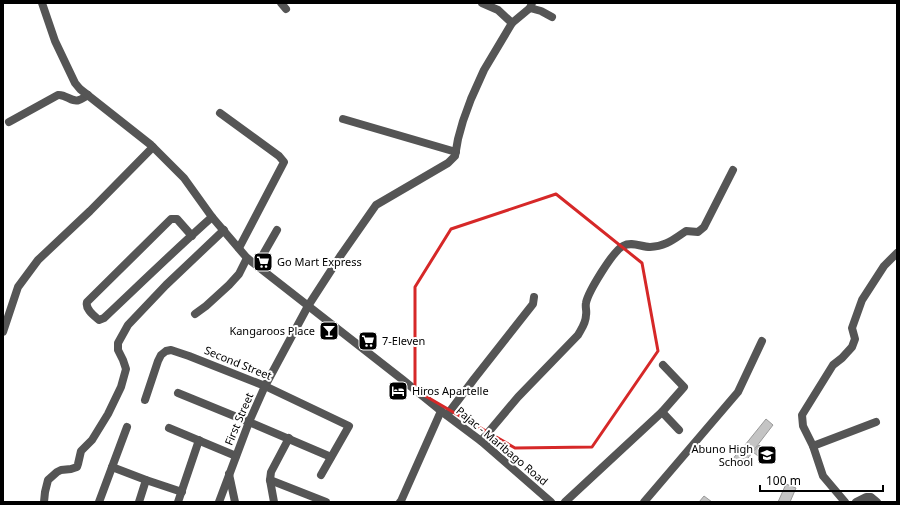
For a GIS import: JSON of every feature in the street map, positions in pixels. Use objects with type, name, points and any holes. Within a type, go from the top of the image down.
[{"type":"street","name":"Pajac - Maribago Road","points":[[42,3],[55,41],[75,83],[80,89],[153,147],[184,178],[212,217],[247,258],[481,441],[551,502]]},
{"type":"street","points":[[482,3],[498,10],[512,23]]},
{"type":"street","points":[[343,119],[456,152],[458,139],[468,106],[484,70],[512,23],[531,6],[552,17]]},
{"type":"street","points":[[9,122],[58,95],[64,95],[74,101],[78,101],[88,95]]},
{"type":"street","points":[[220,113],[279,156],[284,162],[239,248]]},
{"type":"street","points":[[3,332],[18,287],[38,260],[90,211],[153,147]]},
{"type":"street","name":"First Street","points":[[219,502],[265,386],[308,306],[341,255],[375,206],[448,162],[455,156],[456,152]]},
{"type":"street","points":[[481,441],[518,397],[578,335],[585,324],[586,303],[592,290],[609,260],[622,246],[632,244],[649,247],[666,244],[686,231],[698,232],[704,227],[733,170]]},
{"type":"street","points":[[192,236],[177,219],[171,219],[87,302],[87,308],[99,320],[104,318],[192,236],[212,217]]},
{"type":"street","points":[[44,502],[48,480],[61,470],[70,469],[77,466],[82,451],[92,440],[108,414],[121,388],[126,369],[124,360],[118,350],[118,343],[128,325],[166,285],[224,230]]},
{"type":"street","points":[[257,265],[277,230]]},
{"type":"street","points":[[845,502],[823,476],[813,446],[803,426],[802,414],[833,365],[852,347],[854,339],[852,328],[862,300],[884,266],[897,253]]},
{"type":"street","points":[[195,314],[229,285],[239,274],[247,258]]},
{"type":"street","points":[[400,502],[444,413],[474,379],[533,304],[534,297]]},
{"type":"street","points":[[644,502],[738,392],[762,341]]},
{"type":"street","name":"Second Street","points":[[145,400],[161,355],[166,351],[171,350],[265,386],[349,426],[331,457]]},
{"type":"street","points":[[565,502],[662,412],[684,386],[663,365]]},
{"type":"street","points":[[178,393],[289,438],[331,457],[321,475]]},
{"type":"street","points":[[662,412],[679,430]]},
{"type":"street","points":[[813,446],[876,422]]},
{"type":"street","points":[[98,502],[127,427]]},
{"type":"street","points":[[169,428],[236,456]]},
{"type":"street","points":[[274,502],[270,480],[271,472],[289,438]]},
{"type":"street","points":[[178,502],[199,440]]},
{"type":"street","points":[[112,467],[182,492]]},
{"type":"street","points":[[229,474],[236,502]]},
{"type":"street","points":[[139,502],[146,480]]},
{"type":"street","points":[[270,480],[326,502]]},
{"type":"street","points":[[856,502],[866,497],[871,497],[877,502]]},
{"type":"highlighted area","points":[[556,194],[642,263],[658,351],[592,447],[515,448],[415,390],[415,287],[451,229]]},
{"type":"building","points":[[766,419],[773,425],[753,451],[745,445]]},
{"type":"building","points":[[759,445],[773,456],[767,463],[753,452]]},
{"type":"building","points":[[743,446],[752,453],[741,467],[732,460]]},
{"type":"building","points":[[786,484],[796,488],[790,502],[778,502]]},
{"type":"building","points":[[704,496],[712,502],[699,502]]},
{"type":"place","name":"Go Mart Express","points":[[263,262]]},
{"type":"place","name":"Kangaroos Place","points":[[329,331]]},
{"type":"place","name":"7-Eleven","points":[[368,341]]},
{"type":"place","name":"Hiros Apartelle","points":[[398,391]]},
{"type":"place","name":"Abuno High School","points":[[767,455]]}]
